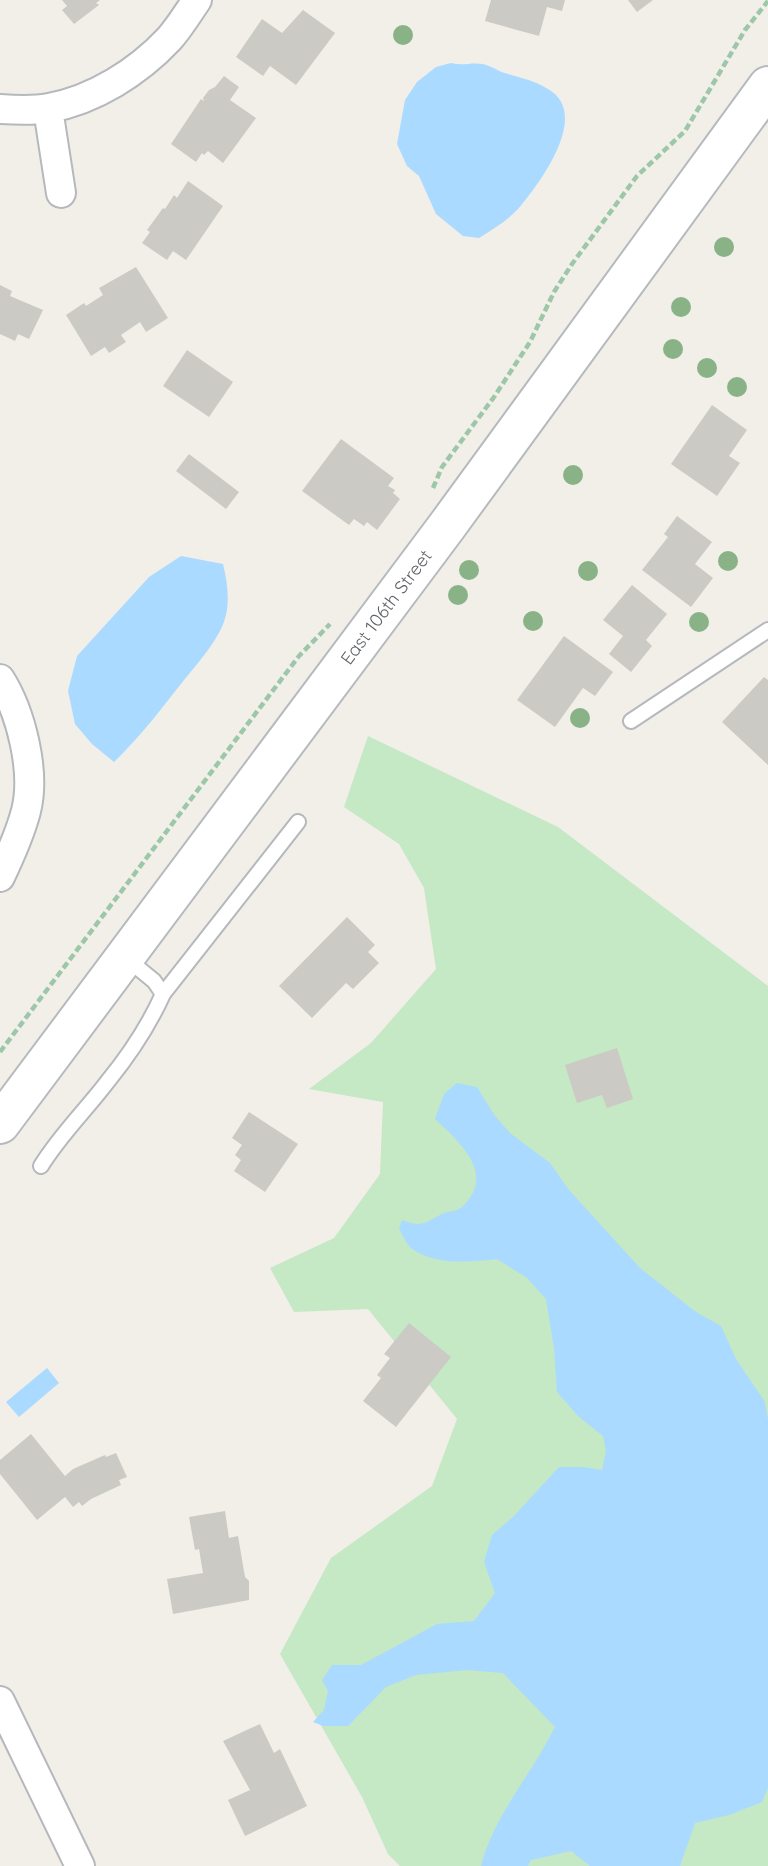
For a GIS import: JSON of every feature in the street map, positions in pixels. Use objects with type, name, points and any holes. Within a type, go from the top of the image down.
[{"type":"main road","name":"East 106th Street","points":[[0,1124],[447,526],[768,86]]},
{"type":"street","points":[[0,109],[48,108],[79,99],[112,84],[144,63],[170,37],[197,0]]},
{"type":"street","points":[[48,108],[61,193]]},
{"type":"street","points":[[0,679],[18,715],[29,779],[27,808],[14,848],[0,877]]},
{"type":"street","points":[[0,1701],[80,1866]]},
{"type":"lane","points":[[631,721],[768,630]]},
{"type":"lane","points":[[41,1166],[54,1145],[109,1081],[131,1050],[154,1014],[163,994],[298,822]]},
{"type":"lane","points":[[124,957],[154,981],[163,994]]},
{"type":"path","points":[[430,499],[442,467],[515,365],[563,277],[637,176],[685,131],[745,30],[768,1]]},
{"type":"path","points":[[0,1052],[299,656],[334,621]]},
{"type":"green space","points":[[368,736],[558,827],[768,986],[768,1866],[400,1866],[388,1854],[362,1797],[280,1654],[331,1558],[432,1486],[457,1419],[368,1309],[294,1312],[270,1268],[334,1238],[380,1174],[383,1102],[309,1089],[371,1043],[436,969],[424,888],[399,844],[344,807]]},
{"type":"water","points":[[451,63],[483,64],[538,84],[560,100],[565,115],[557,149],[538,183],[514,213],[479,238],[463,236],[436,214],[419,176],[407,166],[397,144],[405,100],[417,82],[436,67]]},
{"type":"water","points":[[181,556],[223,564],[228,596],[225,619],[204,655],[133,743],[114,762],[92,744],[75,724],[68,691],[77,656],[149,577]]},
{"type":"water","points":[[457,1083],[477,1087],[495,1116],[510,1133],[550,1163],[569,1190],[640,1268],[696,1312],[721,1326],[736,1359],[765,1402],[768,1420],[768,1788],[762,1802],[729,1815],[695,1823],[680,1866],[590,1866],[571,1851],[531,1860],[528,1866],[481,1866],[504,1812],[555,1727],[503,1673],[467,1670],[416,1675],[386,1687],[348,1726],[323,1726],[313,1722],[324,1710],[328,1691],[322,1680],[332,1665],[361,1665],[437,1624],[474,1621],[495,1593],[484,1562],[492,1535],[513,1517],[559,1467],[602,1470],[606,1451],[603,1436],[579,1417],[557,1392],[554,1348],[546,1299],[527,1278],[497,1259],[453,1261],[431,1258],[411,1248],[399,1229],[402,1220],[415,1224],[423,1223],[458,1210],[472,1195],[476,1183],[471,1160],[455,1138],[435,1119],[444,1094]]},
{"type":"water","points":[[47,1368],[59,1383],[19,1417],[6,1402]]},
{"type":"building","points":[[62,0],[100,0],[96,3],[99,5],[74,24],[62,10],[67,6]]},
{"type":"building","points":[[491,0],[565,0],[562,11],[547,7],[539,36],[485,21]]},
{"type":"building","points":[[628,0],[653,0],[637,12]]},
{"type":"building","points":[[303,10],[335,33],[296,85],[270,66],[263,76],[236,57],[262,19],[282,33]]},
{"type":"building","points":[[224,76],[239,87],[230,100],[256,118],[223,163],[208,151],[204,155],[202,153],[196,162],[171,144],[201,99],[204,101],[203,98],[209,90]]},
{"type":"building","points":[[188,181],[223,206],[186,260],[173,251],[167,260],[142,243],[150,232],[147,230],[163,208],[165,209],[174,195],[177,198]]},
{"type":"building","points":[[136,267],[168,318],[146,332],[140,322],[121,335],[126,342],[109,353],[105,347],[91,356],[66,315],[103,295],[99,288]]},
{"type":"building","points":[[0,285],[12,291],[10,296],[43,310],[29,339],[18,334],[15,341],[0,334]]},
{"type":"building","points":[[187,350],[233,382],[209,417],[163,386]]},
{"type":"building","points":[[712,405],[747,430],[729,456],[740,463],[717,496],[671,464]]},
{"type":"building","points":[[341,439],[394,478],[388,486],[395,490],[393,493],[400,499],[377,530],[367,522],[364,526],[354,519],[349,525],[302,491]]},
{"type":"building","points":[[189,454],[239,492],[226,509],[176,471]]},
{"type":"building","points":[[677,516],[712,542],[695,564],[713,578],[691,607],[642,570],[668,537],[664,534]]},
{"type":"building","points":[[632,585],[667,614],[646,640],[652,646],[631,672],[609,654],[623,636],[603,620]]},
{"type":"building","points":[[564,636],[613,672],[595,696],[583,688],[555,727],[517,700]]},
{"type":"building","points":[[764,677],[768,680],[768,765],[722,722]]},
{"type":"building","points":[[347,917],[375,945],[368,952],[379,963],[353,989],[346,983],[312,1018],[279,986]]},
{"type":"building","points":[[617,1048],[633,1099],[607,1108],[602,1095],[577,1103],[565,1065]]},
{"type":"building","points":[[249,1112],[298,1144],[265,1192],[234,1171],[241,1160],[235,1155],[242,1145],[232,1138]]},
{"type":"building","points":[[409,1323],[451,1357],[396,1427],[363,1401],[381,1378],[377,1375],[390,1358],[384,1354]]},
{"type":"building","points":[[31,1434],[65,1476],[73,1469],[116,1453],[127,1477],[119,1480],[121,1485],[82,1506],[79,1502],[73,1507],[65,1497],[37,1520],[0,1474],[0,1460]]},
{"type":"building","points":[[225,1511],[229,1538],[238,1536],[245,1577],[249,1581],[249,1600],[173,1614],[167,1579],[203,1573],[199,1549],[195,1550],[189,1517]]},
{"type":"building","points":[[260,1724],[274,1753],[280,1749],[307,1806],[245,1836],[228,1800],[250,1790],[223,1741]]}]
